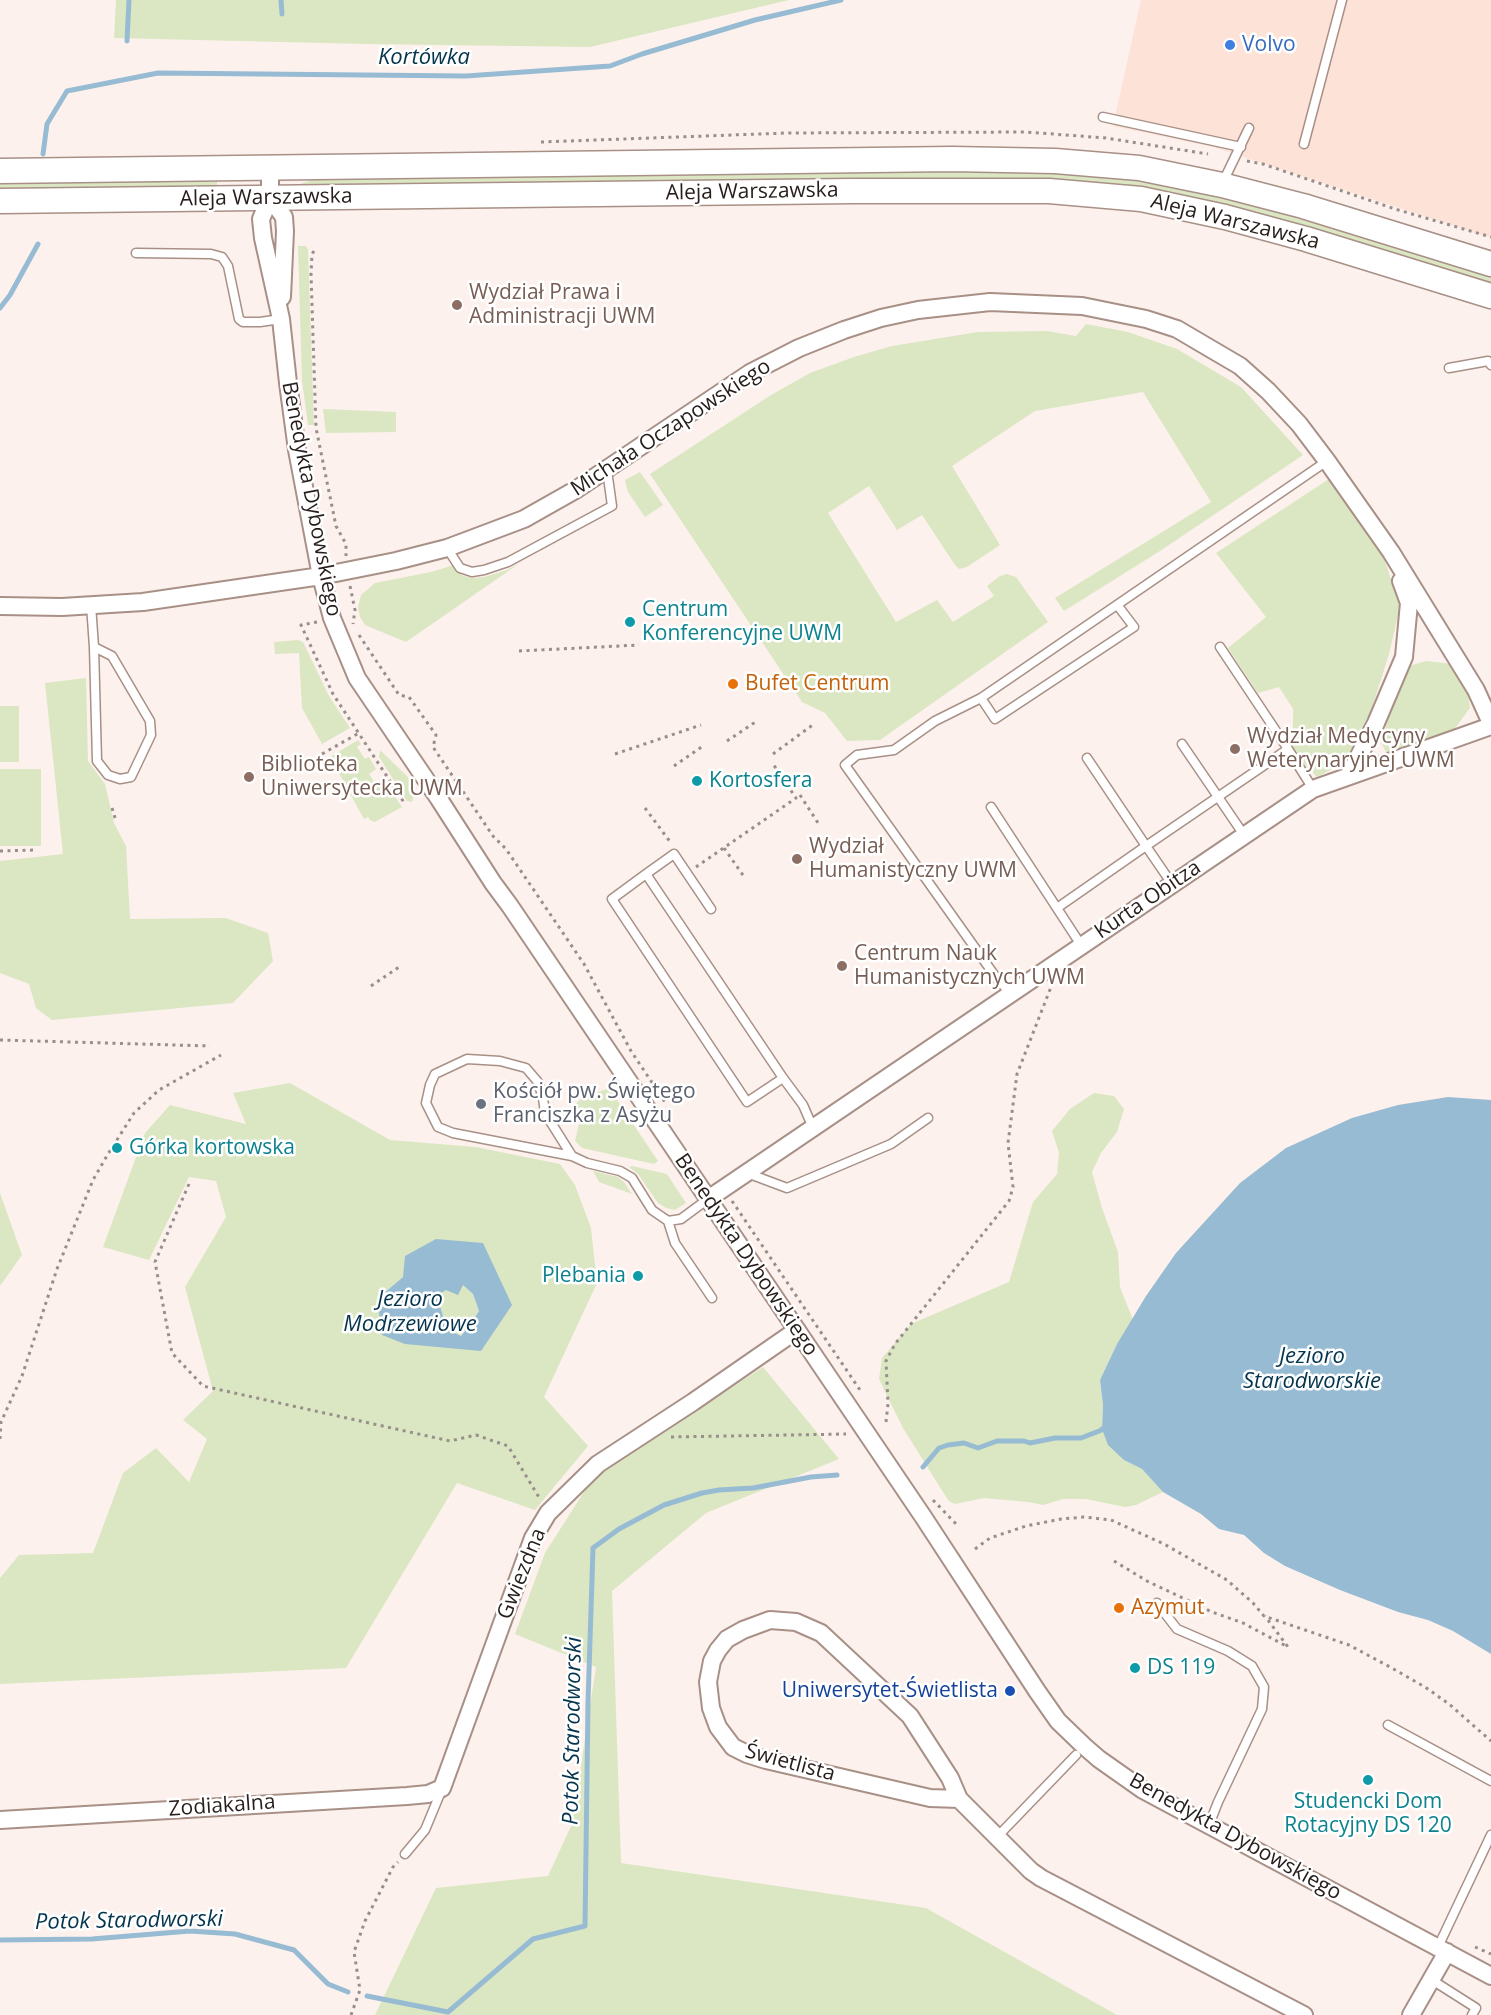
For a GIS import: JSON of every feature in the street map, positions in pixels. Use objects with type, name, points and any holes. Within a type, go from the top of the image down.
[{"type":"main road","name":"Aleja Warszawska","points":[[0,171],[952,159],[1055,161],[1139,168],[1222,185],[1303,206],[1491,264]]},
{"type":"main road","name":"Aleja Warszawska","points":[[0,201],[853,191],[1049,191],[1141,199],[1225,217],[1306,238],[1491,296]]},
{"type":"street","name":"Benedykta Dybowskiego","points":[[270,168],[270,198],[261,219],[281,319],[297,450],[321,576],[332,618],[357,678],[493,883],[924,1518],[1037,1691],[1058,1721],[1099,1759],[1143,1790],[1491,1976]]},
{"type":"street","name":"Benedykta Dybowskiego","points":[[270,198],[284,217],[281,319]]},
{"type":"street","name":"Michała Oczapowskiego","points":[[0,606],[143,602],[321,576],[447,548],[524,519],[607,470],[750,373],[800,348],[844,330],[881,318],[918,310],[990,302],[1082,306],[1146,319],[1177,329],[1250,374],[1299,424],[1391,552],[1476,690],[1491,725]]},
{"type":"street","name":"Michała Oczapowskiego","points":[[1349,776],[1376,723],[1404,657],[1409,603],[1391,552]]},
{"type":"street","name":"Kurta Obitza","points":[[708,1199],[1313,789],[1491,725]]},
{"type":"street","name":"Gwiezdna","points":[[442,1788],[533,1538],[548,1513],[598,1464],[797,1330]]},
{"type":"street","name":"Świetlista","points":[[959,1799],[930,1798],[766,1760],[733,1747],[718,1727],[711,1708],[708,1682],[712,1661],[718,1650],[727,1639],[770,1620],[796,1622],[821,1633],[910,1716],[950,1778],[959,1799],[1041,1878],[1304,2015]]},
{"type":"street","name":"Zodiakalna","points":[[0,1820],[407,1796],[428,1794],[442,1788]]},
{"type":"street","points":[[1411,2015],[1432,1980],[1443,1950]]},
{"type":"lane","points":[[1304,144],[1342,0]]},
{"type":"lane","points":[[1103,117],[1241,147]]},
{"type":"lane","points":[[1222,185],[1249,128]]},
{"type":"lane","points":[[136,253],[211,254],[222,257],[228,266],[239,319],[248,323],[281,319]]},
{"type":"lane","points":[[1449,368],[1490,362]]},
{"type":"lane","points":[[1010,993],[995,976],[845,765],[857,755],[894,750],[935,721],[981,698],[1118,606],[1287,486],[1327,461]]},
{"type":"lane","points":[[447,548],[460,568],[472,572],[508,562],[612,506],[607,470]]},
{"type":"lane","points":[[91,605],[97,761],[108,775],[120,779],[131,777],[151,735],[150,721],[112,656],[94,647]]},
{"type":"lane","points":[[981,698],[995,719],[1134,627],[1118,606]]},
{"type":"lane","points":[[1221,647],[1313,789]]},
{"type":"lane","points":[[1182,744],[1244,835]]},
{"type":"lane","points":[[1057,908],[1288,749]]},
{"type":"lane","points":[[1087,758],[1172,884]]},
{"type":"lane","points":[[991,807],[1081,945]]},
{"type":"lane","points":[[711,909],[674,854],[612,899],[747,1102],[783,1078]]},
{"type":"lane","points":[[646,874],[803,1105],[813,1128]]},
{"type":"lane","points":[[572,1156],[545,1113],[538,1082],[526,1068],[500,1061],[467,1059],[435,1074],[426,1103],[438,1126],[453,1133],[572,1156],[588,1163],[620,1171],[632,1178],[652,1210],[668,1221],[675,1243],[712,1298]]},
{"type":"lane","points":[[747,1173],[787,1188],[891,1144],[928,1118]]},
{"type":"lane","points":[[668,1221],[681,1219],[708,1199]]},
{"type":"lane","points":[[1157,1603],[1177,1629],[1228,1651],[1252,1666],[1264,1687],[1262,1709],[1209,1826]]},
{"type":"lane","points":[[1388,1725],[1491,1781]]},
{"type":"lane","points":[[997,1837],[1076,1755]]},
{"type":"lane","name":"Gwiezdna","points":[[405,1854],[425,1830],[442,1788]]},
{"type":"lane","points":[[1443,1950],[1491,1835]]},
{"type":"lane","points":[[1432,1980],[1476,2008],[1472,2015]]},
{"type":"path","points":[[314,251],[311,274],[316,428],[336,526],[345,544],[346,570],[355,610],[353,626],[399,695],[409,698],[436,735],[433,747],[584,964],[631,1051],[670,1110]]},
{"type":"path","points":[[319,622],[301,626],[333,694],[405,804]]},
{"type":"path","points":[[519,651],[639,645]]},
{"type":"path","points":[[727,741],[757,720]]},
{"type":"path","points":[[773,754],[814,724]]},
{"type":"path","points":[[615,754],[701,725]]},
{"type":"path","points":[[322,754],[359,733]]},
{"type":"path","points":[[674,766],[703,746]]},
{"type":"path","points":[[687,873],[796,798],[773,764]]},
{"type":"path","points":[[800,795],[820,826]]},
{"type":"path","points":[[112,808],[116,821]]},
{"type":"path","points":[[645,808],[664,834]]},
{"type":"path","points":[[723,848],[745,878]]},
{"type":"path","points":[[0,851],[36,850]]},
{"type":"path","points":[[886,1422],[888,1404],[886,1361],[895,1344],[1009,1201],[1013,1187],[1008,1143],[1017,1074],[1063,957]]},
{"type":"path","points":[[371,986],[399,966]]},
{"type":"path","points":[[0,1040],[210,1046]]},
{"type":"path","points":[[0,1439],[1,1422],[22,1376],[57,1269],[93,1180],[134,1113],[159,1090],[221,1055]]},
{"type":"path","points":[[189,1184],[155,1262],[172,1353],[203,1386],[450,1442],[476,1435],[508,1446],[548,1513]]},
{"type":"path","points":[[724,1189],[864,1397]]},
{"type":"path","points":[[638,1438],[846,1434]]},
{"type":"path","points":[[932,1498],[957,1525]]},
{"type":"path","points":[[975,1549],[990,1538],[1026,1526],[1084,1517],[1111,1520],[1164,1544],[1227,1580],[1253,1603],[1288,1647],[1243,1623],[1212,1612],[1147,1581],[1114,1561]]},
{"type":"path","points":[[1264,1616],[1349,1645],[1390,1667],[1449,1704],[1491,1741]]},
{"type":"path","points":[[351,2015],[360,1990],[354,1952],[360,1932],[393,1867],[405,1854]]},
{"type":"path","points":[[1472,1945],[1491,1954]]},
{"type":"shaded area","points":[[1141,0],[1491,0],[1491,238],[1213,147],[1113,126]]},
{"type":"green space","points":[[116,0],[789,0],[590,47],[114,38]]},
{"type":"green space","points":[[969,169],[1046,170],[1116,176],[1247,201],[1491,275],[1491,285],[1047,180],[969,179],[298,188],[298,185],[314,179]]},
{"type":"green space","points":[[217,179],[217,188],[0,191],[0,181]]},
{"type":"green space","points":[[298,246],[306,246],[308,250],[314,425],[308,425],[302,381]]},
{"type":"green space","points":[[1086,324],[1128,332],[1177,349],[1241,387],[1303,455],[1160,551],[1064,611],[1055,598],[1211,502],[1143,392],[1035,411],[952,466],[1000,545],[967,567],[959,569],[955,565],[922,515],[897,530],[869,486],[828,513],[896,622],[937,600],[953,622],[994,596],[987,586],[1000,576],[1007,574],[1016,577],[1048,622],[880,740],[847,741],[825,713],[802,702],[650,474],[771,395],[810,373],[854,357],[892,346],[978,332],[1047,331],[1076,336]]},
{"type":"green space","points":[[323,409],[396,412],[396,432],[326,433]]},
{"type":"green space","points":[[640,472],[663,505],[645,517],[628,492],[625,480]]},
{"type":"green space","points":[[1329,479],[1384,558],[1400,607],[1389,654],[1372,708],[1345,762],[1317,777],[1293,752],[1293,709],[1279,687],[1258,693],[1228,648],[1266,617],[1216,553]]},
{"type":"green space","points":[[520,563],[406,642],[365,625],[360,617],[358,607],[361,595],[375,583],[454,565],[461,575],[472,578],[484,577],[507,570]]},
{"type":"green space","points":[[298,640],[303,642],[329,696],[350,728],[322,744],[302,708],[299,653],[275,654],[274,642]]},
{"type":"green space","points":[[1426,661],[1453,664],[1467,686],[1470,708],[1453,731],[1398,752],[1386,752],[1381,742],[1405,667]]},
{"type":"green space","points":[[86,678],[88,761],[105,784],[114,823],[126,846],[130,919],[226,918],[268,933],[273,961],[233,1003],[52,1020],[36,1008],[29,984],[0,973],[0,861],[63,854],[45,683]]},
{"type":"green space","points":[[0,706],[19,706],[19,762],[0,762]]},
{"type":"green space","points":[[358,740],[361,744],[357,747],[365,759],[369,757],[376,769],[369,774],[375,783],[383,779],[402,807],[375,822],[368,817],[364,819],[330,757]]},
{"type":"green space","points":[[380,750],[411,780],[414,793],[412,802],[407,801],[379,757]]},
{"type":"green space","points":[[0,769],[41,769],[41,846],[0,846]]},
{"type":"green space","points":[[290,1083],[390,1140],[476,1147],[560,1164],[575,1185],[591,1228],[597,1283],[544,1397],[588,1446],[535,1510],[457,1483],[346,1668],[0,1684],[0,1578],[19,1555],[93,1553],[123,1473],[156,1448],[189,1482],[207,1439],[183,1420],[213,1391],[185,1287],[226,1217],[216,1181],[189,1177],[149,1260],[103,1247],[145,1133],[170,1105],[246,1124],[233,1093]],"holes":[[[483,1243],[481,1351],[377,1299],[403,1277]]]},
{"type":"green space","points":[[609,1088],[658,1161],[654,1164],[582,1148],[575,1141],[581,1115],[573,1114],[569,1110],[582,1098]]},
{"type":"green space","points":[[1094,1093],[1114,1096],[1124,1109],[1117,1132],[1101,1153],[1092,1172],[1118,1252],[1120,1287],[1133,1320],[1117,1344],[1100,1380],[1103,1405],[1102,1429],[1124,1460],[1142,1469],[1163,1492],[1136,1505],[1125,1507],[1086,1499],[1063,1499],[1043,1505],[984,1498],[955,1504],[949,1501],[941,1489],[903,1428],[889,1400],[879,1379],[882,1358],[911,1324],[1009,1282],[1033,1202],[1057,1174],[1059,1153],[1052,1131],[1070,1109]]},
{"type":"green space","points":[[629,1167],[667,1174],[686,1203],[675,1210],[658,1203],[638,1174]]},
{"type":"green space","points":[[593,1171],[618,1177],[632,1194],[599,1182]]},
{"type":"green space","points":[[0,1193],[22,1255],[0,1286]]},
{"type":"green space","points":[[463,1285],[473,1294],[479,1311],[461,1336],[447,1329],[437,1296],[446,1290]]},
{"type":"green space","points":[[763,1367],[839,1459],[706,1513],[612,1591],[621,1863],[926,1908],[1117,2015],[375,2015],[436,1888],[548,1876],[572,1824],[596,1667],[515,1634],[545,1553],[594,1476]]},
{"type":"water","name":"Jezioro Starodworskie","points":[[1448,1097],[1491,1100],[1491,1654],[1453,1631],[1428,1620],[1398,1612],[1285,1566],[1264,1553],[1244,1535],[1219,1529],[1201,1514],[1163,1492],[1142,1469],[1124,1460],[1108,1445],[1102,1429],[1103,1405],[1100,1380],[1117,1344],[1176,1253],[1240,1183],[1286,1148],[1352,1118],[1398,1105]]},
{"type":"water","name":"Jezioro Modrzewiowe","points":[[436,1239],[483,1243],[512,1305],[481,1351],[405,1344],[382,1335],[377,1299],[403,1277],[405,1256]],"holes":[[[463,1285],[473,1294],[479,1311],[461,1336],[447,1329],[437,1296],[446,1290],[458,1295]]]},
{"type":"waterway","points":[[127,41],[129,0]]},
{"type":"waterway","points":[[281,0],[282,14]]},
{"type":"waterway","name":"Kortówka","points":[[43,154],[47,124],[67,91],[158,73],[466,76],[610,66],[755,20],[841,0]]},
{"type":"waterway","name":"Kortówka","points":[[0,308],[10,295],[38,244]]},
{"type":"waterway","name":"Potok Starodworski","points":[[923,1467],[939,1448],[948,1445],[964,1443],[978,1448],[997,1441],[1030,1443],[1055,1438],[1081,1438],[1107,1428],[1102,1429]]},
{"type":"waterway","name":"Potok Starodworski","points":[[367,1996],[448,2012],[533,1939],[585,1926],[593,1548],[619,1529],[664,1505],[702,1493],[837,1475]]},
{"type":"waterway","name":"Potok Starodworski","points":[[0,1940],[92,1939],[190,1931],[235,1934],[294,1950],[328,1984],[348,1992]]},
{"type":"place","name":"Volvo","points":[[1230,45]]},
{"type":"place","name":"Wydział Prawa i Administracji UWM","points":[[457,305]]},
{"type":"place","name":"Centrum Konferencyjne UWM","points":[[630,622]]},
{"type":"place","name":"Bufet Centrum","points":[[733,684]]},
{"type":"place","name":"Wydział Medycyny Weterynaryjnej UWM","points":[[1235,749]]},
{"type":"place","name":"Biblioteka Uniwersytecka UWM","points":[[249,777]]},
{"type":"place","name":"Kortosfera","points":[[697,781]]},
{"type":"place","name":"Wydział Humanistyczny UWM","points":[[797,859]]},
{"type":"place","name":"Centrum Nauk Humanistycznych UWM","points":[[842,966]]},
{"type":"place","name":"Kościół pw. Świętego Franciszka z Asyżu","points":[[481,1104]]},
{"type":"place","name":"Górka kortowska","points":[[117,1148]]},
{"type":"place","name":"Plebania","points":[[638,1276]]},
{"type":"place","name":"Azymut","points":[[1119,1608]]},
{"type":"place","name":"DS 119","points":[[1135,1668]]},
{"type":"place","name":"Uniwersytet-Świetlista","points":[[1010,1691]]},
{"type":"place","name":"Studencki Dom Rotacyjny DS 120","points":[[1368,1780]]}]
